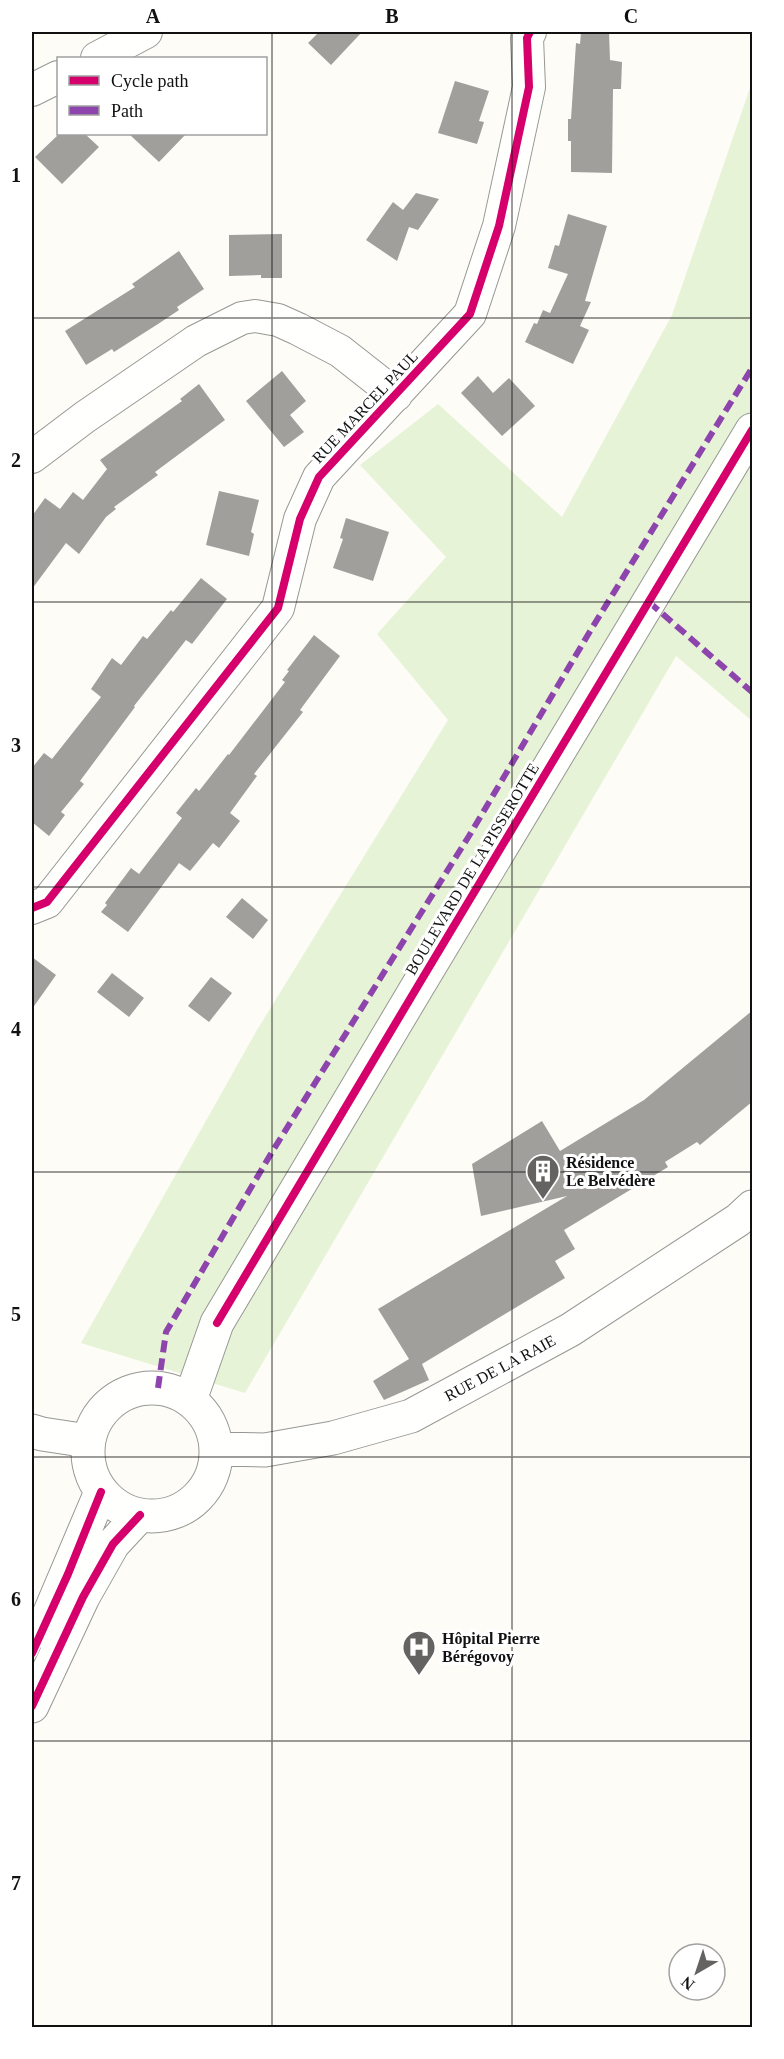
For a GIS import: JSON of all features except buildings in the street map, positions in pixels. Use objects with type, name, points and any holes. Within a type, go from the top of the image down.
[{"type":"street","points":[[99,57],[146,32]]},
{"type":"street","name":"RUE MARCEL PAUL","points":[[32,908],[47,902],[278,608],[300,519],[318,477],[470,314],[499,226],[504,203],[528,87],[527,38],[530,32]]},
{"type":"street","points":[[32,90],[57,78]]},
{"type":"street","points":[[32,457],[186,347],[226,324],[242,318],[255,316],[278,320],[298,329],[340,351],[396,395]]},
{"type":"street","name":"BOULEVARD DE LA PISSEROTTE","points":[[190,1400],[217,1323],[412,994],[753,430]]},
{"type":"street","name":"RUE DE LA RAIE","points":[[216,1449],[265,1450],[340,1437],[411,1416],[570,1330],[738,1220],[753,1207]]},
{"type":"street","name":"BOULEVARD DE LA PISSEROTTE","points":[[158,1388],[217,1323]]},
{"type":"street","points":[[158,1388],[174,1392],[190,1400],[208,1422],[216,1449],[215,1465],[210,1480],[201,1493],[190,1504],[166,1514],[140,1515],[119,1507],[101,1492],[89,1468],[88,1442],[96,1419],[112,1401],[134,1390],[158,1388]]},
{"type":"street","points":[[32,1431],[88,1442]]},
{"type":"street","points":[[32,1653],[68,1574],[101,1492]]},
{"type":"street","points":[[32,1706],[83,1597],[113,1544],[140,1515]]},
{"type":"green space","points":[[752,82],[752,721],[676,656],[245,1393],[81,1343],[257,1030],[448,720],[377,634],[446,557],[360,465],[438,404],[562,517],[672,315]]},
{"type":"marked path","points":[[158,1388],[166,1332],[272,1152],[469,836],[592,628],[752,368]]},
{"type":"marked path","points":[[649,602],[752,692]]},
{"type":"cycle path","points":[[32,908],[47,902],[278,608],[300,519],[319,477],[470,314],[499,226],[529,87],[527,38],[530,32]]},
{"type":"cycle path","points":[[217,1323],[752,430]]},
{"type":"cycle path","points":[[32,1653],[68,1574],[101,1492]]},
{"type":"cycle path","points":[[32,1706],[83,1597],[113,1544],[140,1515]]},
{"type":"place","name":"Résidence Le Belvédère","points":[[543,1200]]},
{"type":"place","name":"Hôpital Pierre Bérégovoy","points":[[419,1676]]}]
